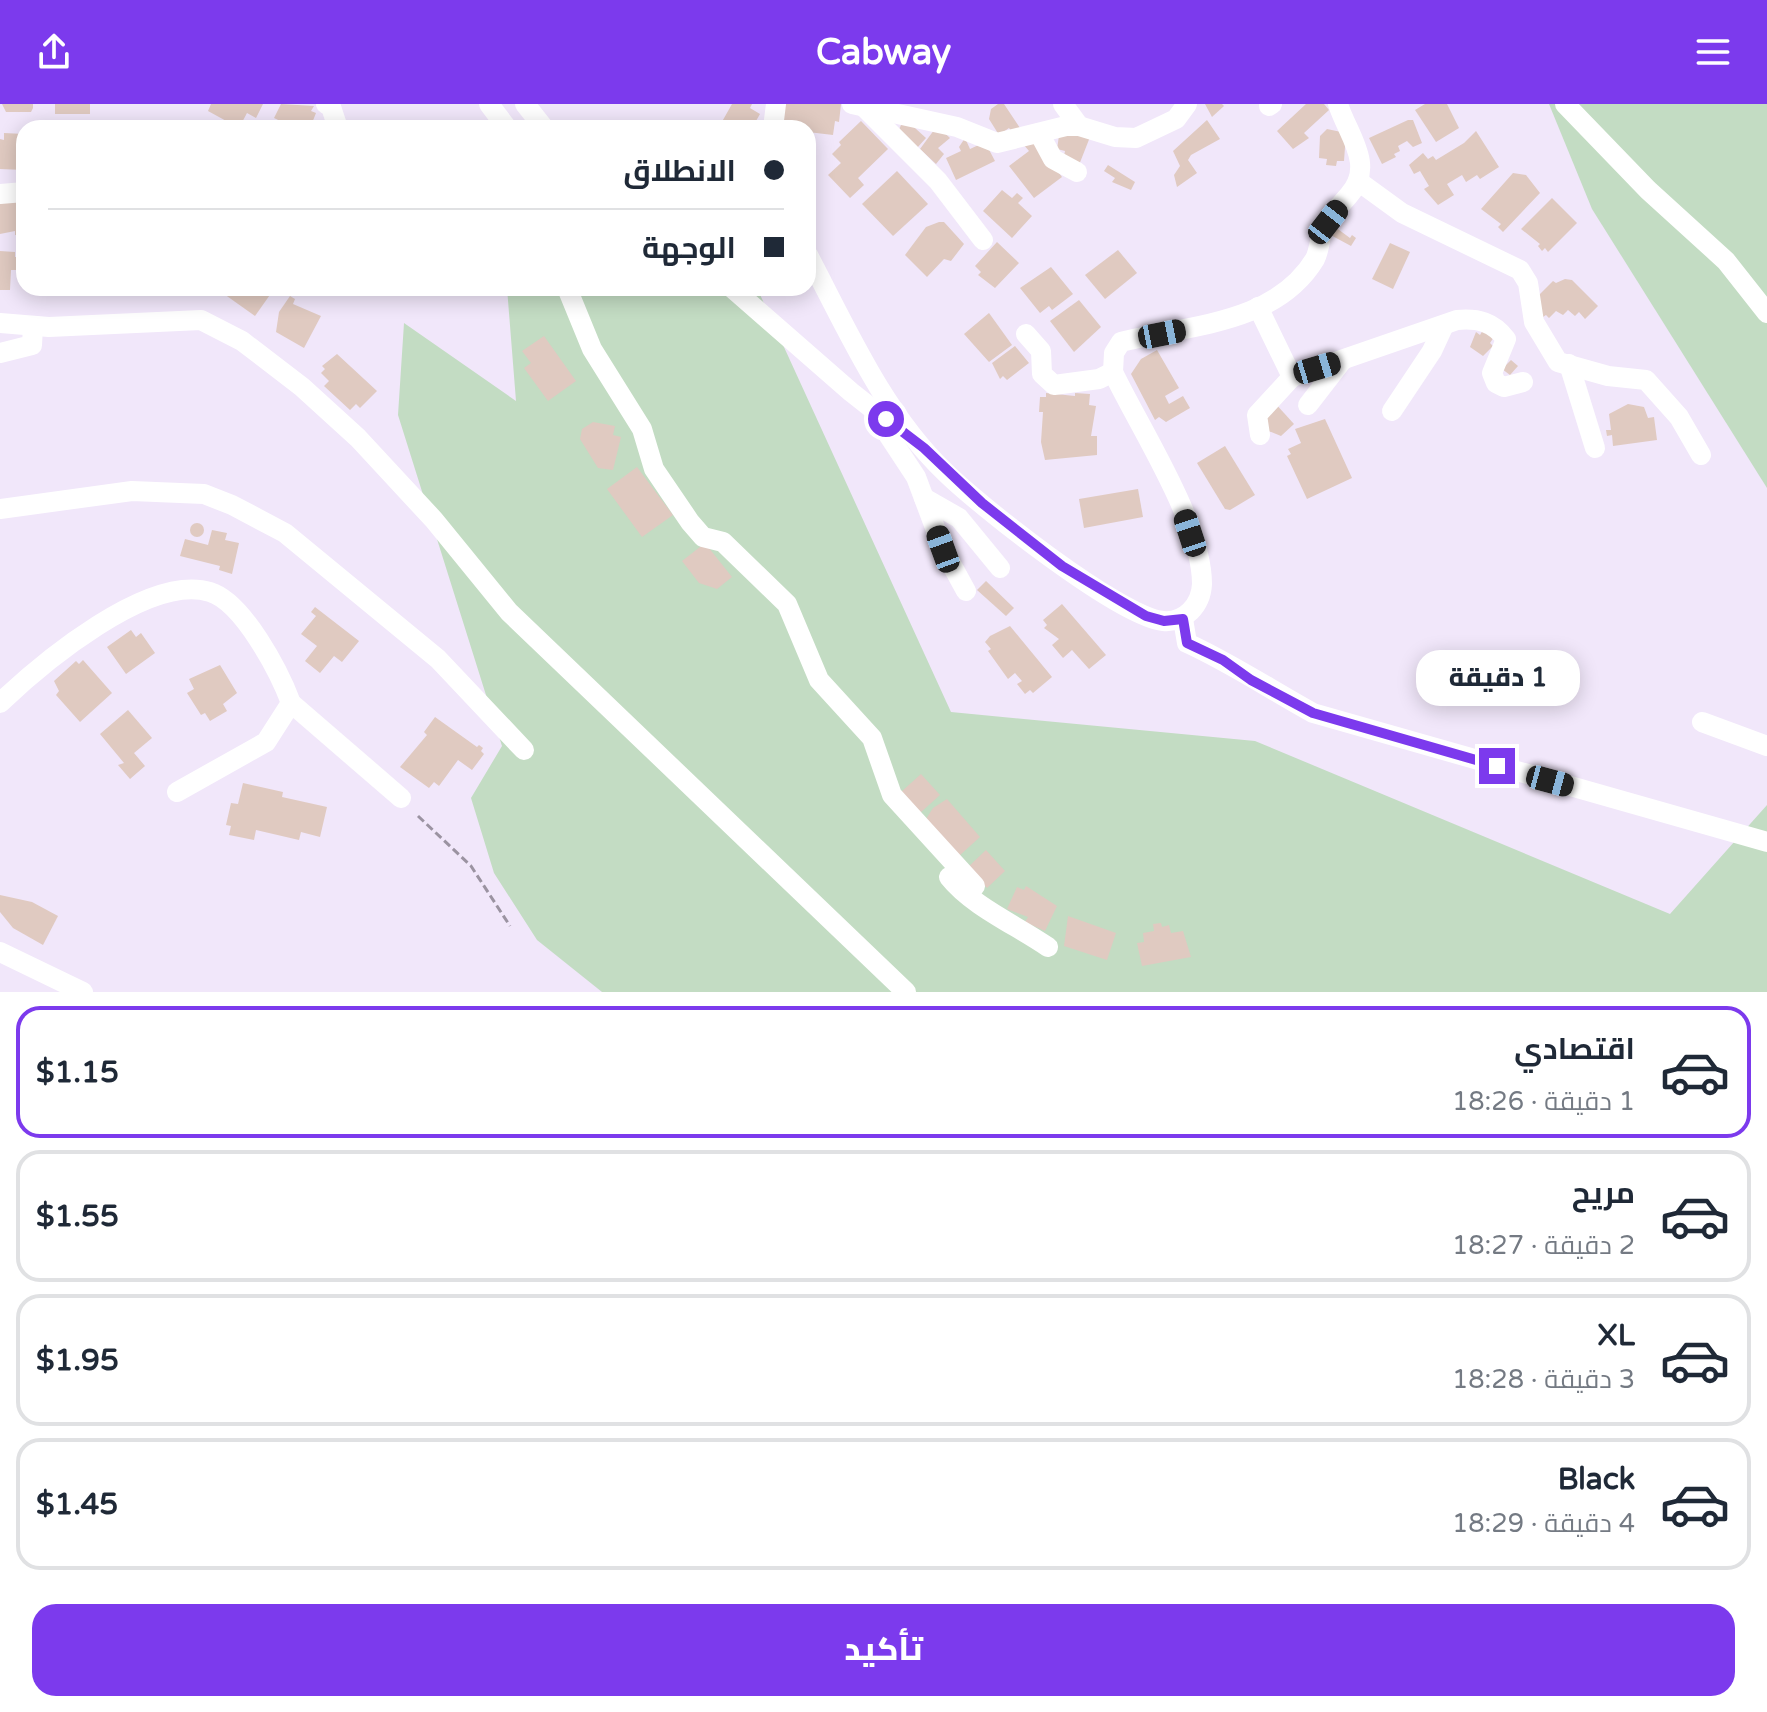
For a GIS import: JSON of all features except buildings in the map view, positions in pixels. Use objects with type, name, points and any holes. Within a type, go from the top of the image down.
[{"type":"street","points":[[525,104],[538,120]]},
{"type":"street","points":[[1063,104],[1079,126]]},
{"type":"street","points":[[858,106],[957,127],[997,143],[1079,126],[1115,137],[1136,138],[1176,119],[1187,104]]},
{"type":"street","points":[[816,270],[871,373],[944,471],[1062,566],[1146,616],[1164,621],[1183,619],[1197,605],[1198,558],[1182,508],[1113,372],[1114,353],[1121,342],[1239,316],[1280,294],[1313,262],[1323,229],[1358,181],[1358,147],[1338,104]]},
{"type":"street","points":[[1565,104],[1648,190],[1726,261],[1767,313]]},
{"type":"street","points":[[858,106],[938,181],[983,240]]},
{"type":"street","points":[[1039,133],[1053,159],[1077,172]]},
{"type":"street","points":[[1358,181],[1402,213],[1520,270],[1528,283],[1534,322],[1558,362],[1608,376],[1646,380],[1669,404],[1701,455]]},
{"type":"street","points":[[570,296],[592,349],[642,429],[654,469],[703,537],[723,542],[787,604],[810,665],[872,738],[892,795],[926,848],[967,898],[989,908],[1048,947]]},
{"type":"street","points":[[741,296],[924,448]]},
{"type":"street","points":[[1258,307],[1292,377]]},
{"type":"street","points":[[1260,435],[1257,415],[1292,377],[1473,318],[1499,330],[1506,339],[1492,373],[1496,383],[1504,387],[1523,382]]},
{"type":"street","points":[[0,323],[33,326],[201,320],[242,341],[302,387],[358,438],[434,520],[509,612],[906,992]]},
{"type":"street","points":[[1392,411],[1432,351],[1444,325]]},
{"type":"street","points":[[0,353],[32,345],[33,326]]},
{"type":"street","points":[[1026,334],[1041,351],[1042,374],[1054,385],[1099,379],[1113,372]]},
{"type":"street","points":[[1308,405],[1342,361]]},
{"type":"street","points":[[1569,364],[1595,448]]},
{"type":"street","points":[[886,419],[889,436],[916,477],[943,549],[966,591]]},
{"type":"street","points":[[0,509],[132,491],[204,494],[232,505],[285,533],[438,659],[524,750]]},
{"type":"street","points":[[924,498],[959,518],[1000,568]]},
{"type":"street","points":[[0,703],[79,640],[134,604],[188,590],[207,591],[225,598],[275,664],[291,703],[401,798]]},
{"type":"street","points":[[1183,619],[1187,643],[1223,660],[1251,680],[1313,713],[1767,842]]},
{"type":"street","points":[[177,792],[266,742],[291,703]]},
{"type":"street","points":[[1702,722],[1767,746]]},
{"type":"street","points":[[904,811],[975,886]]},
{"type":"street","points":[[0,952],[83,992]]},
{"type":"path","points":[[418,816],[471,866],[510,926]]},
{"type":"green space","points":[[1549,104],[1767,104],[1767,488],[1592,209]]},
{"type":"green space","points":[[508,296],[761,296],[951,712],[1255,741],[1670,914],[1767,805],[1767,992],[602,992],[537,940],[494,873],[471,798],[502,746],[398,415],[404,323],[516,401]]},
{"type":"route","points":[[886,419],[924,448],[944,471],[1025,539],[1062,566],[1146,616],[1164,621],[1183,619],[1187,643],[1223,660],[1251,680],[1313,713],[1497,766]]}]
